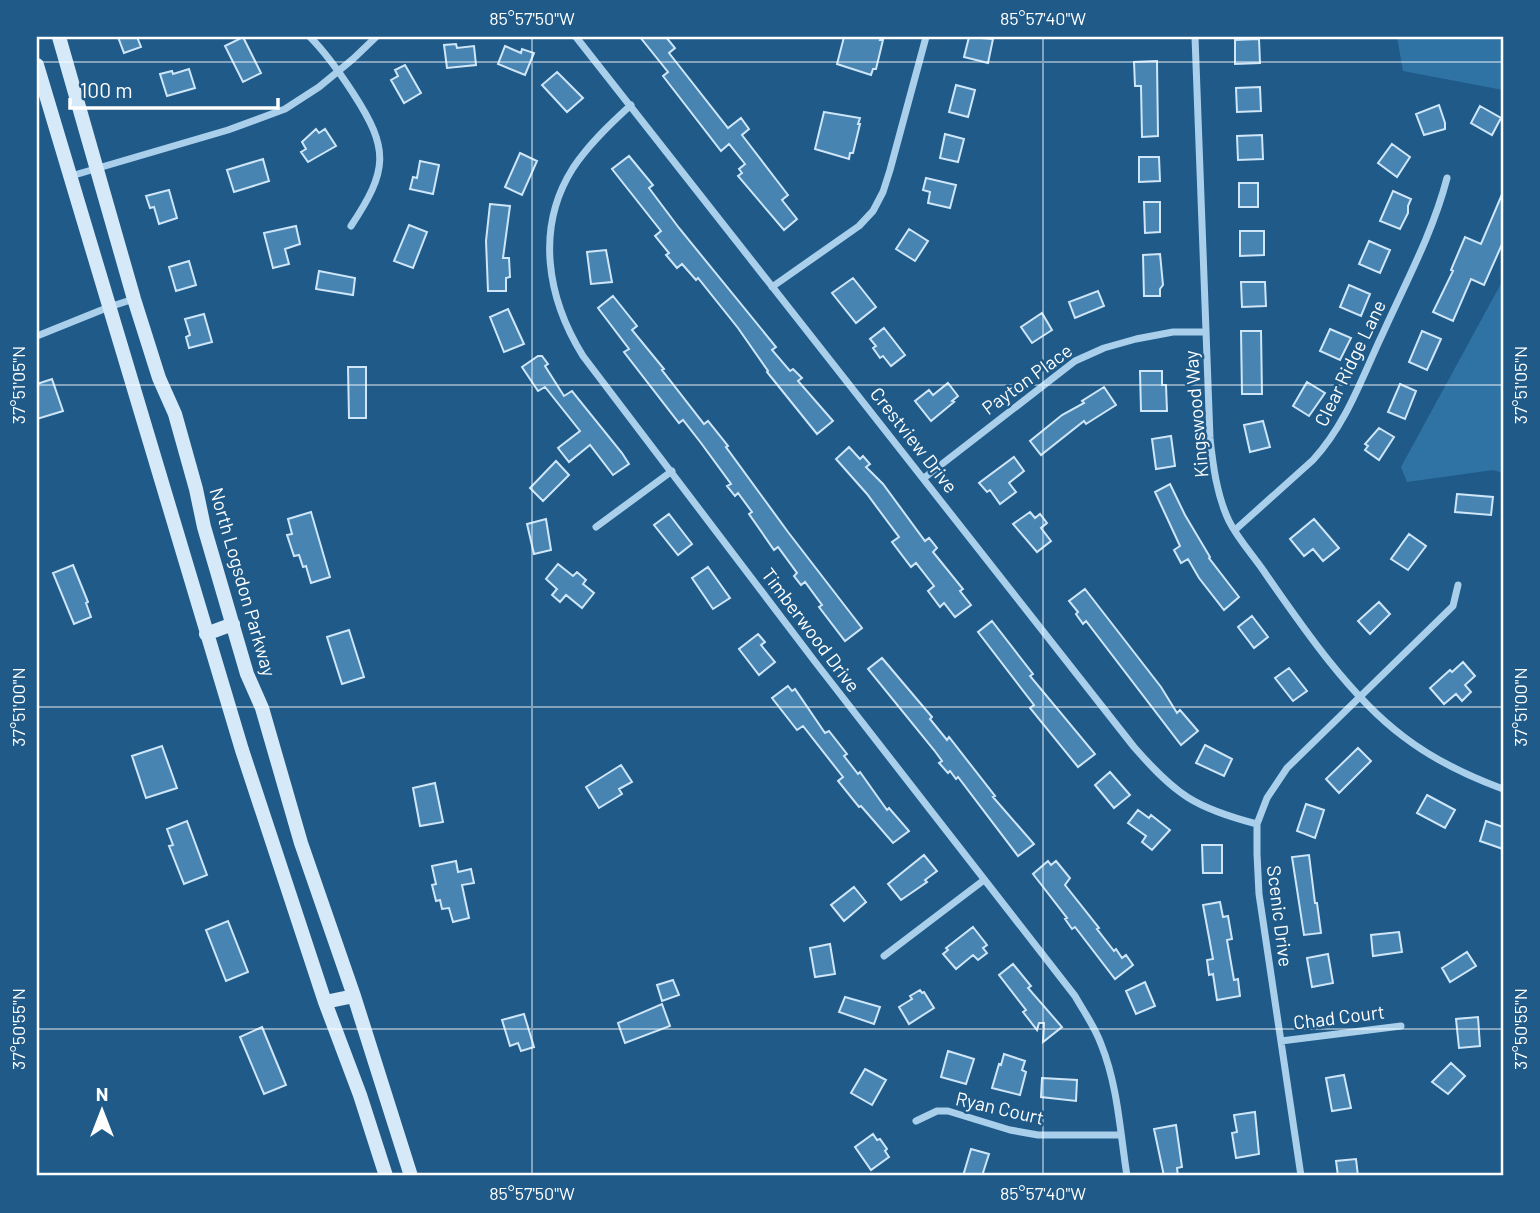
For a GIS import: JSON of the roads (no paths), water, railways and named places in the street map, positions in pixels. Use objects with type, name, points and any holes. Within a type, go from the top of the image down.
[{"type":"main road","name":"North Logsdon Parkway","points":[[59,37],[134,299],[159,378],[174,414],[247,674],[262,708],[307,861],[354,996],[411,1176]]},
{"type":"main road","points":[[37,65],[206,634],[325,1002],[386,1176]]},
{"type":"main road","points":[[206,634],[233,624]]},
{"type":"main road","points":[[325,1002],[354,996]]},
{"type":"street","points":[[310,37],[339,70],[370,118],[380,143],[381,158],[375,185],[351,226]]},
{"type":"street","points":[[71,176],[266,117],[303,98],[376,37]]},
{"type":"street","name":"Crestview Drive","points":[[576,37],[1134,747],[1174,790],[1203,806],[1257,824]]},
{"type":"street","points":[[772,287],[859,226],[873,211],[890,170],[926,37]]},
{"type":"street","name":"Kingswood Way","points":[[1195,37],[1205,332],[1213,461],[1229,521],[1275,587],[1359,695],[1384,721],[1423,751],[1503,789]]},
{"type":"street","name":"Timberwood Drive","points":[[631,105],[588,149],[564,185],[558,202],[550,240],[551,280],[562,319],[583,356],[816,663],[1059,975],[1089,1019],[1109,1067],[1127,1176]]},
{"type":"street","name":"Clear Ridge Lane","points":[[1235,530],[1313,460],[1348,412],[1432,227],[1447,178]]},
{"type":"street","points":[[37,336],[134,299]]},
{"type":"street","name":"Payton Place","points":[[924,478],[1074,361],[1104,348],[1136,339],[1173,332],[1205,332]]},
{"type":"street","points":[[596,527],[672,471]]},
{"type":"street","name":"Scenic Drive","points":[[1301,1176],[1259,894],[1257,824],[1267,798],[1287,768],[1453,606],[1458,585]]},
{"type":"street","points":[[884,956],[984,880]]},
{"type":"street","name":"Chad Court","points":[[1281,1041],[1401,1026]]},
{"type":"street","name":"Ryan Court","points":[[916,1121],[937,1111],[948,1111],[1038,1135],[1120,1135]]}]
